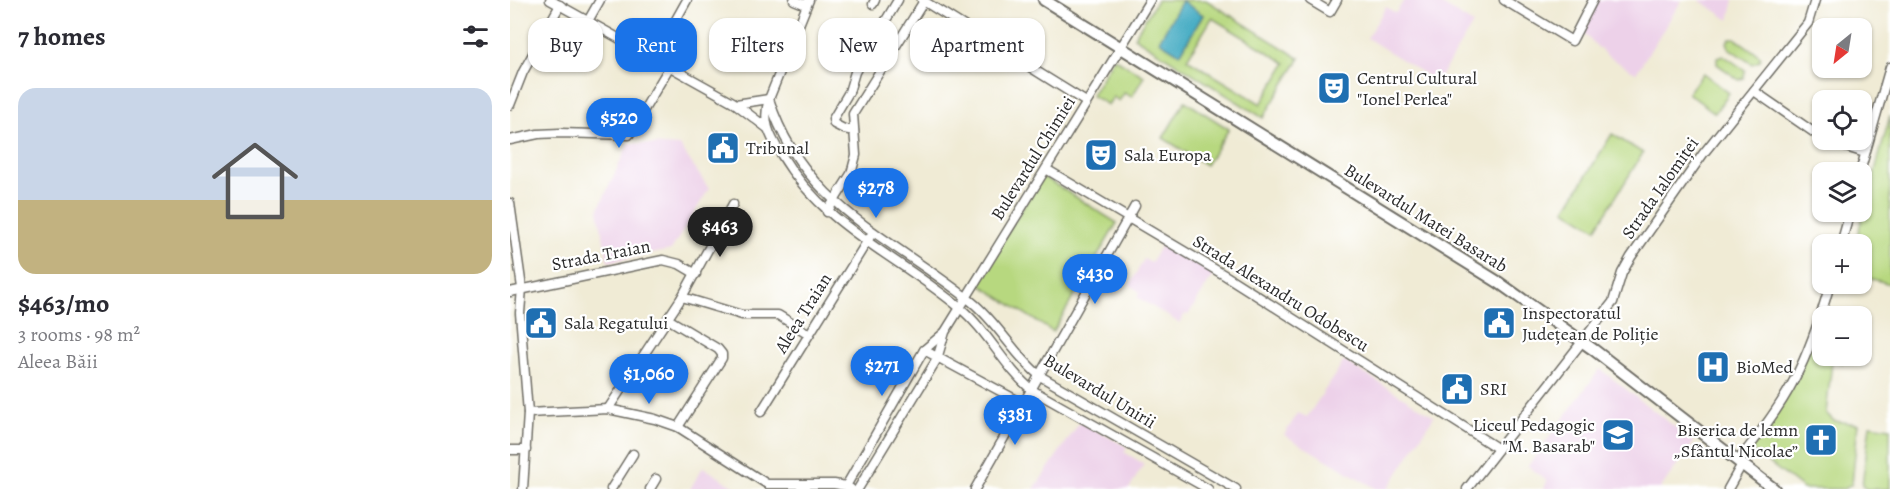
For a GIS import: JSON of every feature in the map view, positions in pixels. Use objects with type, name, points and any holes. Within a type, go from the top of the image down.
[{"type":"main road","name":"Bulevardul Matei Basarab","points":[[1044,0],[1490,277],[1583,342],[1774,489]]},
{"type":"street","points":[[550,0],[583,18]]},
{"type":"street","points":[[590,18],[600,0]]},
{"type":"street","points":[[677,18],[687,0]]},
{"type":"street","points":[[767,128],[766,112],[769,99],[808,3],[794,0]]},
{"type":"street","points":[[854,131],[834,124],[833,120],[849,92],[855,72],[898,0]]},
{"type":"street","name":"Bulevardul Chimiei","points":[[858,489],[937,358],[945,332],[1150,0]]},
{"type":"street","points":[[1310,0],[1330,12],[1337,0]]},
{"type":"street","points":[[1504,0],[1572,40],[1593,0]]},
{"type":"street","name":"Strada Ialomiței","points":[[1467,489],[1613,302],[1622,273],[1631,257],[1703,154],[1808,23],[1815,0]]},
{"type":"street","points":[[827,212],[851,174],[856,155],[853,114],[923,1],[1086,102]]},
{"type":"street","points":[[510,105],[523,72],[560,5]]},
{"type":"street","points":[[1863,162],[1890,67]]},
{"type":"street","points":[[510,140],[538,134],[560,133],[629,135],[666,72]]},
{"type":"street","points":[[680,72],[736,104],[748,116],[767,128]]},
{"type":"street","points":[[1754,91],[1812,131]]},
{"type":"street","points":[[736,104],[769,99]]},
{"type":"street","name":"Bulevardul Unirii","points":[[769,99],[778,126],[796,158],[834,202],[967,298],[1022,360],[1040,376],[1231,488]]},
{"type":"street","name":"Bulevardul Unirii","points":[[767,128],[786,163],[827,212],[866,243],[960,308],[971,318],[1016,376],[1032,390],[1208,489]]},
{"type":"street","points":[[1856,150],[1865,153]]},
{"type":"street","name":"Strada Alexandru Odobescu","points":[[1046,169],[1226,276],[1497,448]]},
{"type":"street","points":[[510,203],[522,288],[520,313],[528,413],[523,489]]},
{"type":"street","points":[[608,409],[682,297],[733,204]]},
{"type":"street","points":[[975,489],[1135,206]]},
{"type":"street","name":"Aleea Traian","points":[[761,412],[873,232]]},
{"type":"street","name":"Strada Traian","points":[[510,292],[663,260],[679,264],[696,274]]},
{"type":"street","points":[[1728,489],[1740,462],[1795,379],[1827,294]]},
{"type":"street","points":[[682,297],[742,315],[778,315],[809,334]]},
{"type":"street","points":[[668,319],[718,349],[722,354],[722,358],[678,427]]},
{"type":"street","name":"Bulevardul Chimiei","points":[[848,487],[924,350],[945,332]]},
{"type":"street","points":[[924,350],[1024,404]]},
{"type":"street","points":[[528,413],[608,409],[655,419],[678,427],[767,484],[848,487]]},
{"type":"street","points":[[510,450],[526,450]]},
{"type":"street","points":[[611,489],[633,454]]},
{"type":"street","points":[[650,489],[656,479]]},
{"type":"shaded area","points":[[1404,0],[1434,0],[1473,24],[1437,82],[1367,38],[1386,7],[1396,13]]},
{"type":"shaded area","points":[[1598,0],[1682,0],[1636,73],[1606,55],[1582,32]]},
{"type":"shaded area","points":[[1699,0],[1734,0],[1729,20]]},
{"type":"shaded area","points":[[629,143],[680,146],[709,189],[671,250],[608,262],[598,210]]},
{"type":"shaded area","points":[[1162,243],[1214,274],[1188,315],[1185,314],[1179,323],[1137,297],[1140,292],[1130,285],[1144,259],[1151,263]]},
{"type":"shaded area","points":[[1344,361],[1434,416],[1388,489],[1377,489],[1284,435],[1298,413],[1307,417]]},
{"type":"shaded area","name":"Liceul Pedagogic \"M. Basarab\"","points":[[1600,369],[1694,442],[1660,489],[1544,489],[1547,481],[1528,466]]},
{"type":"shaded area","points":[[1080,422],[1127,447],[1124,452],[1144,464],[1129,489],[1034,489]]},
{"type":"shaded area","points":[[703,467],[738,489],[690,489]]},
{"type":"green space","points":[[1157,0],[1206,0],[1299,58],[1297,59],[1300,58],[1263,118],[1134,37]],"holes":[[[1182,1],[1203,15],[1180,54],[1159,41]],[[1212,18],[1286,63],[1261,104],[1187,59]]]},
{"type":"green space","points":[[1730,38],[1735,38],[1760,56],[1760,61],[1752,64],[1729,48],[1727,42]]},
{"type":"green space","points":[[1723,55],[1745,70],[1744,78],[1739,80],[1717,64],[1717,57]]},
{"type":"green space","points":[[1114,58],[1144,76],[1132,97],[1124,93],[1119,101],[1113,97],[1108,105],[1091,95]]},
{"type":"green space","points":[[1703,73],[1729,93],[1715,113],[1688,93]]},
{"type":"green space","points":[[1185,101],[1229,129],[1206,165],[1163,138]]},
{"type":"green space","points":[[1890,116],[1890,284],[1872,279],[1872,234],[1858,234],[1861,222],[1872,222],[1872,182]]},
{"type":"green space","points":[[1612,134],[1643,153],[1596,229],[1565,210]]},
{"type":"green space","points":[[1042,176],[1117,223],[1053,332],[976,282]]},
{"type":"green space","points":[[1812,336],[1812,366],[1832,366],[1826,413],[1834,421],[1858,424],[1852,484],[1844,489],[1803,489],[1749,447],[1781,402]]},
{"type":"green space","points":[[1870,425],[1890,428],[1890,489],[1866,489],[1862,485]]},
{"type":"water","points":[[1182,1],[1203,15],[1180,54],[1159,41]]},
{"type":"place","name":"Centrul Cultural \"Ionel Perlea\"","points":[[1334,88]]},
{"type":"place","name":"Tribunal","points":[[723,148]]},
{"type":"place","name":"Sala Europa","points":[[1101,155]]},
{"type":"place","name":"Sala Regatului","points":[[541,323]]},
{"type":"place","name":"Inspectoratul Județean de Poliție","points":[[1499,323]]},
{"type":"place","name":"BioMed","points":[[1713,367]]},
{"type":"place","name":"SRI","points":[[1457,389]]},
{"type":"place","name":"Liceul Pedagogic \"M. Basarab\"","points":[[1618,435]]},
{"type":"place","name":"Biserica de lemn „Sfântul Nicolae”","points":[[1821,440]]}]
